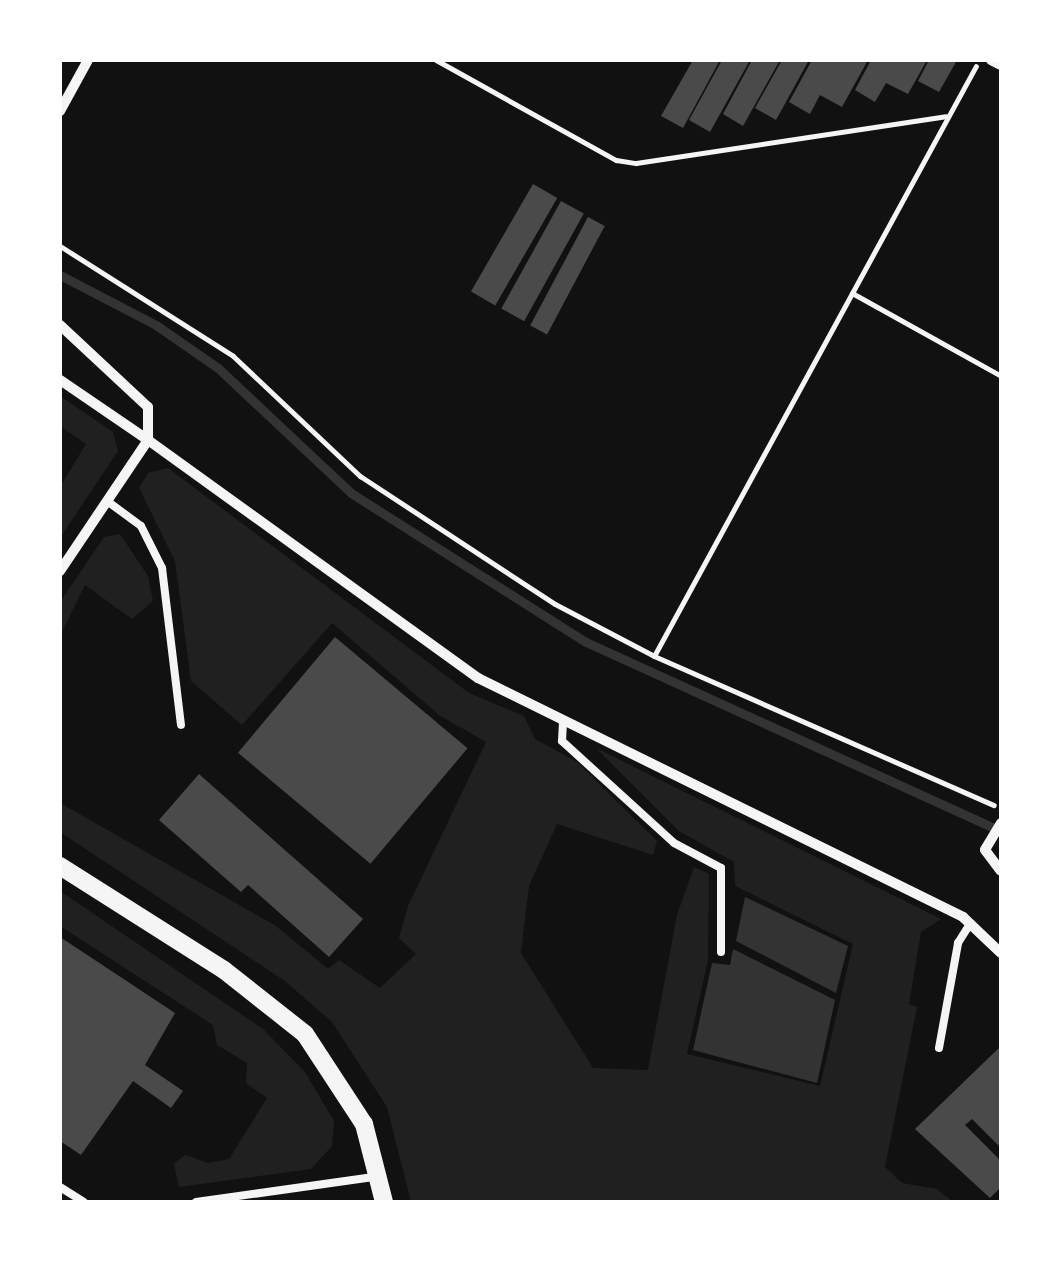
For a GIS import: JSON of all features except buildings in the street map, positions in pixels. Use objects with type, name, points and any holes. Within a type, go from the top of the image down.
[{"type":"street","points":[[60,111],[88,60]]},
{"type":"street","points":[[991,60],[1001,65]]},
{"type":"street","points":[[60,325],[148,407],[148,440],[60,570]]},
{"type":"street","points":[[60,380],[478,678],[970,924],[1001,953]]},
{"type":"street","points":[[1001,823],[986,850],[1001,871]]},
{"type":"street","points":[[60,866],[224,970],[305,1034],[364,1124],[384,1202]]},
{"type":"lane","points":[[107,500],[141,526],[162,568],[181,725]]},
{"type":"lane","points":[[563,722],[562,742],[674,843],[721,868],[722,952]]},
{"type":"lane","points":[[939,1048],[958,943],[970,924]]},
{"type":"lane","points":[[196,1202],[380,1177]]},
{"type":"lane","points":[[60,1187],[84,1202]]},
{"type":"path","points":[[436,60],[616,160],[636,163],[945,116]]},
{"type":"path","points":[[654,656],[945,116],[979,60]]},
{"type":"path","points":[[60,246],[233,356],[360,476],[429,526],[654,656],[1001,808]]},
{"type":"path","points":[[852,293],[1001,376]]},
{"type":"shaded area","points":[[60,396],[113,432],[118,451],[60,538],[60,487],[86,444],[60,426]]},
{"type":"shaded area","points":[[168,468],[469,693],[524,716],[535,739],[577,762],[657,841],[653,855],[557,824],[529,886],[521,953],[593,1068],[648,1070],[677,915],[694,867],[709,874],[708,960],[687,1054],[820,1086],[853,944],[735,886],[734,862],[679,831],[596,748],[941,919],[921,932],[909,1004],[917,1007],[885,1167],[902,1183],[937,1189],[953,1202],[411,1202],[387,1107],[332,1022],[285,981],[60,832],[60,803],[276,926],[328,969],[339,960],[380,988],[416,954],[399,938],[408,906],[486,742],[439,715],[332,623],[242,725],[191,681],[175,561],[139,488],[148,473]]},
{"type":"shaded area","points":[[120,534],[148,576],[153,601],[132,619],[85,585],[60,636],[60,602],[104,537]]},
{"type":"shaded area","points":[[60,891],[263,1029],[305,1072],[334,1121],[332,1146],[311,1169],[179,1187],[174,1164],[185,1155],[208,1163],[229,1159],[267,1098],[246,1083],[247,1063],[217,1045],[213,1025],[60,926]]},
{"type":"shaded area","points":[[745,897],[848,946],[836,993],[736,941]]},
{"type":"shaded area","points":[[733,949],[835,1000],[817,1083],[693,1050],[712,963],[730,965]]},
{"type":"waterway","points":[[60,275],[156,325],[218,368],[351,493],[586,642],[1001,831]]}]
